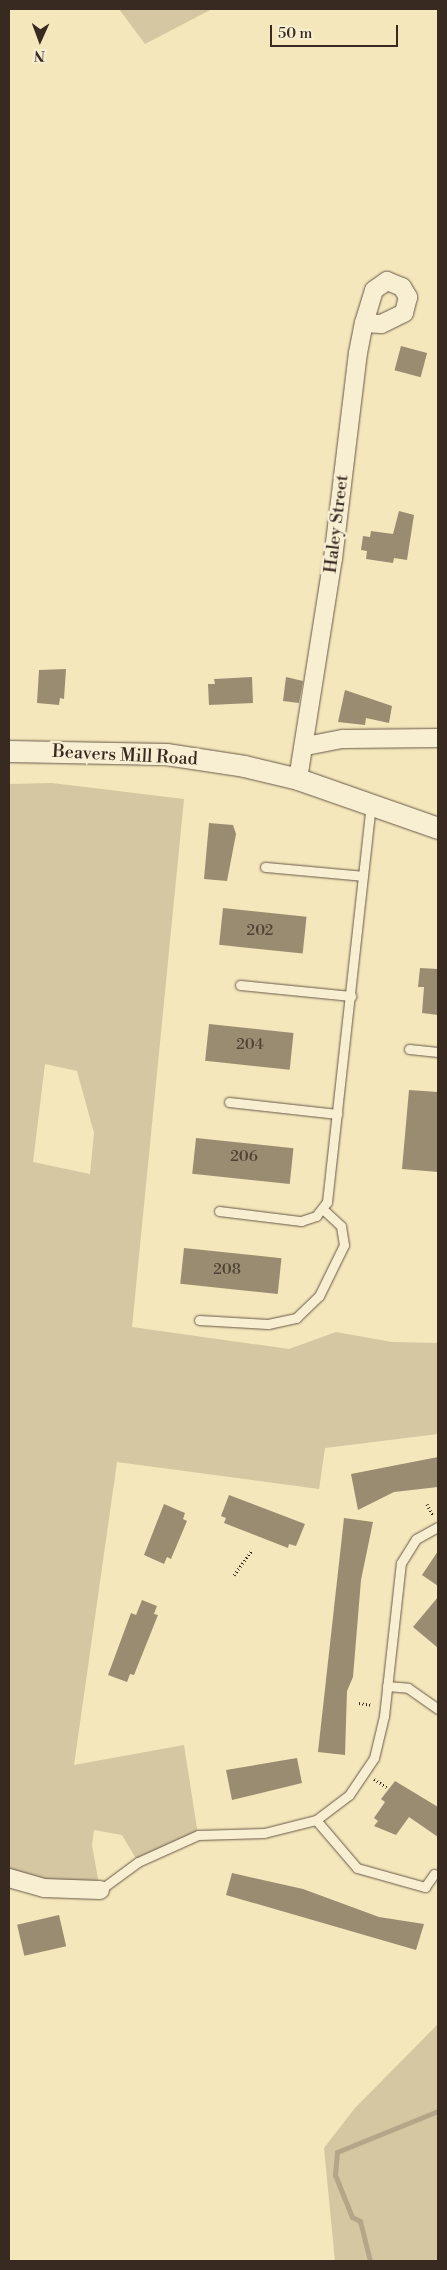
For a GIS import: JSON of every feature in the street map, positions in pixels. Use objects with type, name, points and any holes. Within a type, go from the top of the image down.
[{"type":"street","name":"Haley Street","points":[[306,746],[364,323]]},
{"type":"street","points":[[298,779],[306,746],[343,739],[438,738]]},
{"type":"street","name":"Beavers Mill Road","points":[[9,751],[166,754],[298,779],[437,824]]},
{"type":"street","points":[[9,1878],[44,1888],[100,1890]]},
{"type":"lane","points":[[323,1209],[337,1114],[371,803]]},
{"type":"lane","points":[[265,867],[363,876]]},
{"type":"lane","points":[[240,985],[350,996]]},
{"type":"lane","points":[[409,1048],[438,1052]]},
{"type":"lane","points":[[229,1102],[337,1114]]},
{"type":"lane","points":[[219,1211],[302,1221],[323,1209]]},
{"type":"lane","points":[[199,1320],[268,1324],[296,1318],[319,1296],[344,1245],[341,1226],[323,1209]]},
{"type":"lane","points":[[100,1890],[138,1862],[198,1835],[264,1833],[316,1820],[349,1795],[374,1758],[388,1686],[401,1563],[416,1539],[436,1523]]},
{"type":"lane","points":[[388,1686],[408,1688],[438,1709]]},
{"type":"lane","points":[[316,1820],[358,1868],[425,1887],[434,1874]]},
{"type":"path","points":[[427,1504],[436,1523]]},
{"type":"path","points":[[234,1575],[252,1550]]},
{"type":"path","points":[[359,1703],[376,1705]]},
{"type":"path","points":[[373,1779],[387,1787]]},
{"type":"shaded area","points":[[119,9],[212,9],[145,44]]},
{"type":"shaded area","points":[[52,783],[184,799],[132,1327],[289,1349],[336,1332],[392,1342],[438,1343],[438,1434],[325,1448],[319,1489],[117,1462],[74,1765],[184,1745],[198,1835],[138,1862],[122,1835],[94,1830],[92,1845],[100,1890],[9,1878],[9,784]],"holes":[[[45,1064],[77,1071],[94,1133],[90,1174],[33,1162]]]},
{"type":"shaded area","points":[[438,2024],[438,2261],[335,2261],[324,2148],[355,2108]]},
{"type":"building","points":[[401,346],[427,353],[421,377],[395,370]]},
{"type":"building","points":[[399,511],[414,515],[407,560],[394,558],[393,563],[366,559],[367,551],[361,550],[363,536],[370,537],[371,531],[393,534]]},
{"type":"building","points":[[66,669],[64,699],[60,698],[59,705],[37,703],[39,670]]},
{"type":"building","points":[[252,677],[253,703],[209,705],[208,684],[215,684],[214,679]]},
{"type":"building","points":[[286,677],[303,681],[299,703],[283,701]]},
{"type":"building","points":[[345,690],[392,706],[389,723],[366,718],[365,725],[338,722]]},
{"type":"building","points":[[209,823],[233,825],[236,834],[227,881],[204,879]]},
{"type":"building","points":[[223,908],[307,917],[303,954],[219,945]]},
{"type":"building","points":[[420,968],[438,969],[438,1015],[422,1013],[424,987],[418,987]]},
{"type":"building","points":[[209,1024],[294,1033],[290,1070],[205,1061]]},
{"type":"building","points":[[409,1090],[438,1092],[438,1172],[402,1169]]},
{"type":"building","points":[[196,1138],[293,1148],[290,1184],[192,1174]]},
{"type":"building","points":[[184,1248],[281,1258],[278,1294],[180,1284]]},
{"type":"building","points":[[438,1457],[438,1487],[394,1492],[358,1510],[351,1474]]},
{"type":"building","points":[[229,1495],[305,1524],[296,1546],[289,1544],[288,1548],[224,1523],[226,1518],[221,1516]]},
{"type":"building","points":[[164,1504],[185,1513],[183,1519],[187,1521],[171,1559],[167,1557],[164,1564],[144,1555]]},
{"type":"building","points":[[344,1518],[373,1522],[361,1580],[353,1677],[347,1691],[345,1755],[318,1752]]},
{"type":"building","points":[[438,1551],[438,1586],[422,1575]]},
{"type":"building","points":[[438,1597],[438,1648],[413,1627]]},
{"type":"building","points":[[142,1600],[157,1606],[154,1614],[158,1615],[134,1675],[130,1674],[127,1682],[108,1675],[131,1613],[136,1615]]},
{"type":"building","points":[[297,1758],[302,1783],[232,1800],[226,1770]]},
{"type":"building","points":[[395,1781],[438,1807],[438,1837],[409,1817],[396,1835],[374,1826],[378,1821],[374,1818],[385,1802],[381,1799]]},
{"type":"building","points":[[232,1873],[303,1889],[379,1917],[424,1924],[416,1950],[226,1895]]},
{"type":"building","points":[[59,1915],[66,1946],[24,1956],[17,1925]]},
{"type":"waterway","points":[[370,2261],[360,2221],[352,2217],[335,2175],[337,2152],[438,2111]]}]
